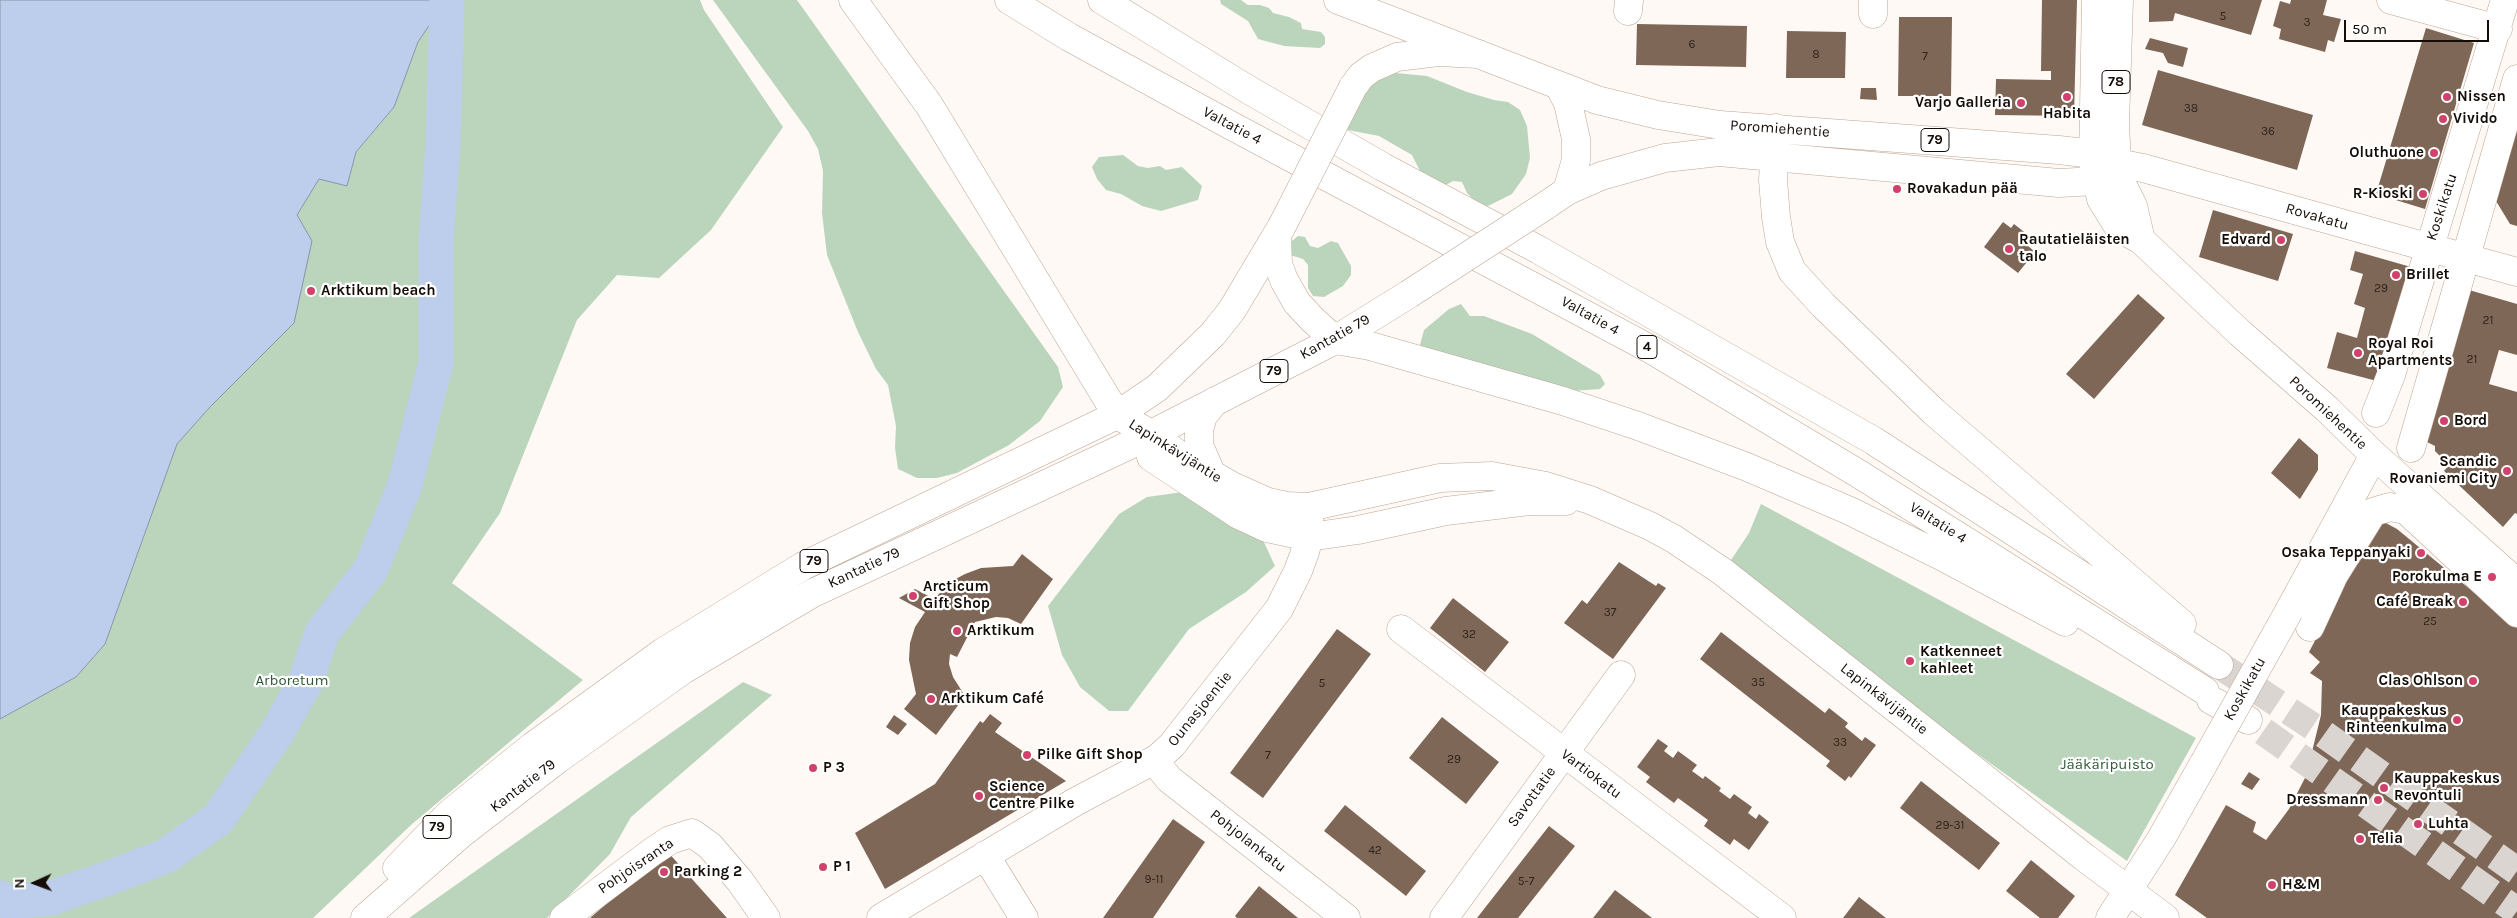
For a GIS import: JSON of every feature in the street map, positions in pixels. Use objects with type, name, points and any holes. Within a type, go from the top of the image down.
[{"type":"main road","name":"Lapinkävijäntie","points":[[853,0],[929,105],[1117,415],[1144,438],[1170,471],[1240,515],[1267,528],[1309,537],[1358,530],[1446,511],[1529,501],[1590,500]]},
{"type":"main road","name":"Valtatie 4","points":[[1009,0],[1069,37],[1652,350],[1859,474],[2206,691]]},
{"type":"main road","name":"Valtatie 4","points":[[1102,0],[1250,90],[1383,167],[1539,250],[1874,441],[2221,662],[1934,412],[1823,306],[1792,271],[1780,242],[1776,217],[1773,180],[1775,156]]},
{"type":"main road","name":"Poromiehentie","points":[[1338,0],[1597,100],[1658,115],[1720,125],[1776,128],[2105,158],[2096,181],[2106,210],[2119,228],[2141,240],[2240,333],[2333,415],[2374,455],[2517,582]]},
{"type":"main road","name":"78","points":[[2096,0],[2105,158]]},
{"type":"main road","name":"78","points":[[2105,158],[2115,124],[2119,0]]},
{"type":"main road","points":[[2391,0],[2498,29]]},
{"type":"main road","name":"Koskikatu","points":[[2376,413],[2391,375],[2498,29],[2505,0]]},
{"type":"main road","name":"79","points":[[1280,231],[1353,87],[1361,76],[1372,68],[1398,57],[1438,52],[1478,54]]},
{"type":"main road","points":[[2411,448],[2517,80]]},
{"type":"main road","points":[[1559,86],[1568,103],[1576,138],[1576,160],[1568,191]]},
{"type":"main road","points":[[1775,156],[1776,128]]},
{"type":"main road","name":"Poromiehentie","points":[[1409,294],[1568,191],[1600,176],[1649,161],[1681,155],[1720,152],[2041,182],[2096,181]]},
{"type":"main road","points":[[2105,158],[2133,206],[2141,240]]},
{"type":"main road","name":"Rovakatu","points":[[2105,158],[2517,272]]},
{"type":"main road","name":"Kantatie 79","points":[[349,918],[450,814],[533,746],[663,652],[803,566],[1117,415],[1157,388],[1213,334],[1232,310],[1280,231]]},
{"type":"main road","points":[[1280,231],[1278,264],[1284,280],[1297,303],[1335,340],[1370,346],[1563,401],[1638,426],[1747,467],[1850,511],[1940,556],[2248,720]]},
{"type":"main road","name":"Kantatie 79","points":[[365,918],[461,834],[558,759],[683,670],[813,593],[1144,438],[1335,340],[1409,294]]},
{"type":"main road","points":[[1210,473],[1199,445],[1199,430],[1203,416],[1215,401]]},
{"type":"main road","name":"Lapinkävijäntie","points":[[1144,438],[1179,455],[1232,486],[1268,502],[1287,506],[1309,507],[1440,478],[1462,476],[1508,478],[1546,486],[1590,500],[1674,539],[1723,572],[2165,918]]},
{"type":"main road","name":"Koskikatu","points":[[2299,619],[2374,455]]},
{"type":"main road","name":"Ounasjoentie","points":[[880,918],[1075,802],[1154,760],[1172,745],[1278,609],[1298,571],[1309,537],[1309,507]]},
{"type":"main road","name":"Koskikatu","points":[[2110,918],[2161,839],[2204,763],[2299,619],[2334,575],[2373,512],[2390,507],[2406,510],[2517,613]]},
{"type":"main road","name":"Vartiokatu","points":[[1401,629],[1782,918]]},
{"type":"main road","name":"Savottatie","points":[[1444,918],[1621,675]]},
{"type":"main road","name":"Pohjolankatu","points":[[1154,760],[1169,779],[1346,918]]},
{"type":"main road","name":"Pohjoisranta","points":[[564,918],[670,840],[692,833],[710,846],[740,881],[766,918]]},
{"type":"main road","points":[[985,855],[1024,918]]},
{"type":"green space","name":"Arboretum","points":[[446,0],[700,0],[704,10],[783,127],[711,230],[659,278],[617,275],[577,320],[500,513],[452,583],[583,680],[411,825],[313,918],[0,918],[0,719],[76,677],[105,644],[177,444],[210,407],[312,241],[297,215],[319,179],[347,186],[356,152],[394,107],[418,42]]},
{"type":"green space","points":[[713,0],[797,0],[1058,367],[1063,387],[1040,421],[1009,445],[957,473],[937,478],[917,478],[898,469],[895,448],[896,426],[888,385],[876,369],[858,332],[827,255],[822,213],[823,171],[818,149],[808,131]]},
{"type":"green space","points":[[1220,0],[1241,0],[1248,5],[1260,5],[1269,8],[1273,13],[1289,17],[1301,23],[1302,29],[1321,32],[1325,37],[1325,44],[1320,48],[1284,46],[1258,39],[1248,21],[1221,4]]},
{"type":"green space","points":[[1396,73],[1427,76],[1467,92],[1508,102],[1520,110],[1527,126],[1530,158],[1526,174],[1512,194],[1488,206],[1478,204],[1467,193],[1462,182],[1453,181],[1446,185],[1420,171],[1412,155],[1379,136],[1348,130],[1344,123],[1358,92],[1382,75]]},
{"type":"green space","points":[[1123,155],[1138,166],[1148,168],[1160,166],[1166,170],[1182,167],[1202,186],[1198,200],[1161,211],[1142,206],[1121,194],[1106,190],[1097,179],[1092,167],[1099,157]]},
{"type":"green space","points":[[1298,236],[1305,237],[1310,246],[1318,248],[1331,241],[1338,243],[1351,266],[1351,275],[1343,286],[1324,297],[1313,296],[1308,288],[1308,265],[1303,259],[1290,255],[1292,241]]},
{"type":"green space","points":[[1461,304],[1470,316],[1484,316],[1532,334],[1600,375],[1605,384],[1600,389],[1572,391],[1427,352],[1420,345],[1424,330],[1449,309]]},
{"type":"green space","points":[[1183,492],[1262,538],[1275,566],[1246,592],[1189,629],[1128,711],[1109,711],[1080,687],[1062,655],[1048,606],[1119,514],[1147,497]]},
{"type":"green space","name":"Jääkäripuisto","points":[[1761,504],[2196,738],[2127,861],[1723,572],[1749,533]]},
{"type":"green space","points":[[743,682],[772,695],[631,817],[610,854],[547,918],[409,918]]},
{"type":"water","points":[[0,0],[446,0],[418,42],[394,107],[356,152],[347,186],[319,179],[297,215],[312,241],[294,323],[210,407],[177,444],[105,644],[76,677],[0,719]]},
{"type":"building","points":[[2042,0],[2077,0],[2074,116],[1995,115],[1996,79],[2051,80],[2051,71],[2041,71]]},
{"type":"building","points":[[2149,0],[2262,0],[2251,35],[2175,13],[2173,21],[2149,22]]},
{"type":"building","points":[[2291,0],[2327,0],[2323,15],[2341,19],[2334,42],[2328,40],[2325,52],[2279,39],[2281,29],[2273,26],[2280,1],[2290,4]]},
{"type":"building","points":[[1899,17],[1952,17],[1951,96],[1898,96]]},
{"type":"building","points":[[1637,24],[1747,26],[1746,67],[1636,65]]},
{"type":"building","points":[[2426,28],[2474,43],[2425,209],[2376,194]]},
{"type":"building","points":[[1787,31],[1846,32],[1845,78],[1786,78]]},
{"type":"building","points":[[2150,38],[2188,48],[2183,67],[2168,63],[2163,53],[2145,49]]},
{"type":"building","points":[[2158,70],[2313,115],[2297,170],[2142,125]]},
{"type":"building","points":[[1861,88],[1876,88],[1877,100],[1860,99]]},
{"type":"building","points":[[2517,129],[2517,226],[2510,224],[2496,201]]},
{"type":"building","points":[[2213,210],[2293,234],[2278,281],[2199,257]]},
{"type":"building","name":"Rautatieläisten talo","points":[[2003,222],[2011,228],[2014,224],[2032,238],[2027,245],[2035,252],[2018,273],[1984,247]]},
{"type":"building","points":[[2355,251],[2411,267],[2377,381],[2327,368],[2337,332],[2357,338],[2365,308],[2354,304],[2363,274],[2350,270]]},
{"type":"building","points":[[2469,290],[2517,304],[2517,355],[2499,350],[2489,384],[2517,392],[2517,514],[2515,513],[2503,527],[2444,471],[2449,465],[2435,451],[2435,446],[2423,440]]},
{"type":"building","points":[[2138,294],[2165,318],[2094,399],[2066,374]]},
{"type":"building","points":[[2299,438],[2318,455],[2318,470],[2300,499],[2271,473]]},
{"type":"building","points":[[2382,521],[2397,529],[2517,628],[2517,918],[2207,918],[2175,895],[2226,805],[2256,822],[2253,832],[2266,840],[2289,809],[2306,776],[2321,715],[2322,681],[2310,673],[2320,662],[2309,652],[2328,616],[2337,579],[2351,573],[2362,558],[2361,551]]},
{"type":"building","points":[[1022,554],[1053,579],[1021,624],[1008,618],[996,617],[975,622],[957,657],[950,654],[949,664],[953,677],[965,696],[936,735],[904,709],[916,694],[909,660],[910,643],[915,627],[925,612],[899,598],[915,589],[934,599],[952,581],[965,574],[981,568],[1013,566]]},
{"type":"building","points":[[1619,562],[1656,586],[1658,583],[1666,588],[1613,659],[1564,623],[1582,600],[1587,604]]},
{"type":"building","points":[[1453,598],[1509,642],[1485,672],[1430,628]]},
{"type":"building","points":[[1337,629],[1371,654],[1263,798],[1230,773]]},
{"type":"building","points":[[1721,632],[1825,713],[1829,708],[1848,723],[1845,727],[1862,741],[1865,737],[1876,745],[1851,778],[1849,776],[1845,781],[1826,766],[1830,761],[1700,659]]},
{"type":"building","name":"Science Centre Pilke","points":[[990,714],[1002,723],[995,732],[1066,781],[885,889],[855,833],[935,784],[980,721],[983,723]]},
{"type":"building","points":[[894,715],[907,724],[898,735],[886,727]]},
{"type":"building","points":[[1442,717],[1499,762],[1466,804],[1409,758]]},
{"type":"building","points":[[1658,739],[1668,746],[1664,751],[1673,758],[1678,751],[1697,765],[1692,771],[1703,779],[1705,776],[1721,788],[1719,791],[1730,799],[1734,794],[1752,807],[1748,813],[1756,819],[1759,814],[1769,822],[1749,850],[1734,839],[1730,845],[1704,826],[1708,820],[1678,798],[1674,803],[1646,782],[1650,777],[1637,767]]},
{"type":"building","points":[[2249,772],[2260,779],[2252,790],[2241,784]]},
{"type":"building","points":[[1921,781],[2000,843],[1979,870],[1900,808]]},
{"type":"building","points":[[1345,805],[1426,871],[1406,896],[1324,831]]},
{"type":"building","points":[[1173,819],[1205,842],[1153,918],[1103,918]]},
{"type":"building","points":[[1549,826],[1575,846],[1518,918],[1477,918]]},
{"type":"building","name":"Parking 2","points":[[666,850],[727,918],[590,918],[618,894]]},
{"type":"building","points":[[2031,860],[2075,896],[2058,918],[2040,918],[2006,891]]},
{"type":"building","points":[[1259,886],[1298,918],[1237,918],[1235,916]]},
{"type":"building","points":[[1615,890],[1652,918],[1593,918]]},
{"type":"building","points":[[1859,897],[1886,918],[1843,918]]},
{"type":"waterway","points":[[0,898],[9,902],[51,898],[111,877],[166,856],[218,819],[276,734],[305,683],[322,633],[371,569],[405,485],[436,362],[436,239],[443,146],[447,0]]},
{"type":"tunnel","points":[[2219,665],[2318,730],[2517,871]]},
{"type":"tunnel","points":[[2229,707],[2517,911]]},
{"type":"place","name":"Habita","points":[[2067,97]]},
{"type":"place","name":"Nissen","points":[[2447,97]]},
{"type":"place","name":"Varjo Galleria","points":[[2021,103]]},
{"type":"place","name":"Vivido","points":[[2443,119]]},
{"type":"place","name":"Oluthuone","points":[[2434,153]]},
{"type":"place","name":"Rovakadun pää","points":[[1897,189]]},
{"type":"place","name":"R-Kioski","points":[[2423,194]]},
{"type":"place","name":"Edvard","points":[[2281,240]]},
{"type":"place","name":"Rautatieläisten talo","points":[[2009,249]]},
{"type":"place","name":"Brillet","points":[[2396,275]]},
{"type":"place","name":"Arktikum beach","points":[[311,291]]},
{"type":"place","name":"Royal Roi Apartments","points":[[2358,353]]},
{"type":"place","name":"Bord","points":[[2444,421]]},
{"type":"place","name":"Scandic Rovaniemi City","points":[[2507,471]]},
{"type":"place","name":"Osaka Teppanyaki","points":[[2421,553]]},
{"type":"place","name":"Porokulma E","points":[[2492,577]]},
{"type":"place","name":"Arcticum Gift Shop","points":[[913,596]]},
{"type":"place","name":"Café Break","points":[[2463,602]]},
{"type":"place","name":"Arktikum","points":[[957,631]]},
{"type":"place","name":"Katkenneet kahleet","points":[[1910,661]]},
{"type":"place","name":"Clas Ohlson","points":[[2473,681]]},
{"type":"place","name":"Arktikum Café","points":[[931,699]]},
{"type":"place","name":"Kauppakeskus Rinteenkulma","points":[[2457,720]]},
{"type":"place","name":"Pilke Gift Shop","points":[[1027,755]]},
{"type":"place","name":"P 3","points":[[813,768]]},
{"type":"place","name":"Kauppakeskus Revontuli","points":[[2384,788]]},
{"type":"place","name":"Science Centre Pilke","points":[[979,796]]},
{"type":"place","name":"Dressmann","points":[[2378,800]]},
{"type":"place","name":"Luhta","points":[[2418,824]]},
{"type":"place","name":"Telia","points":[[2360,839]]},
{"type":"place","name":"P 1","points":[[823,867]]},
{"type":"place","name":"Parking 2","points":[[664,872]]},
{"type":"place","name":"H&M","points":[[2272,885]]}]
